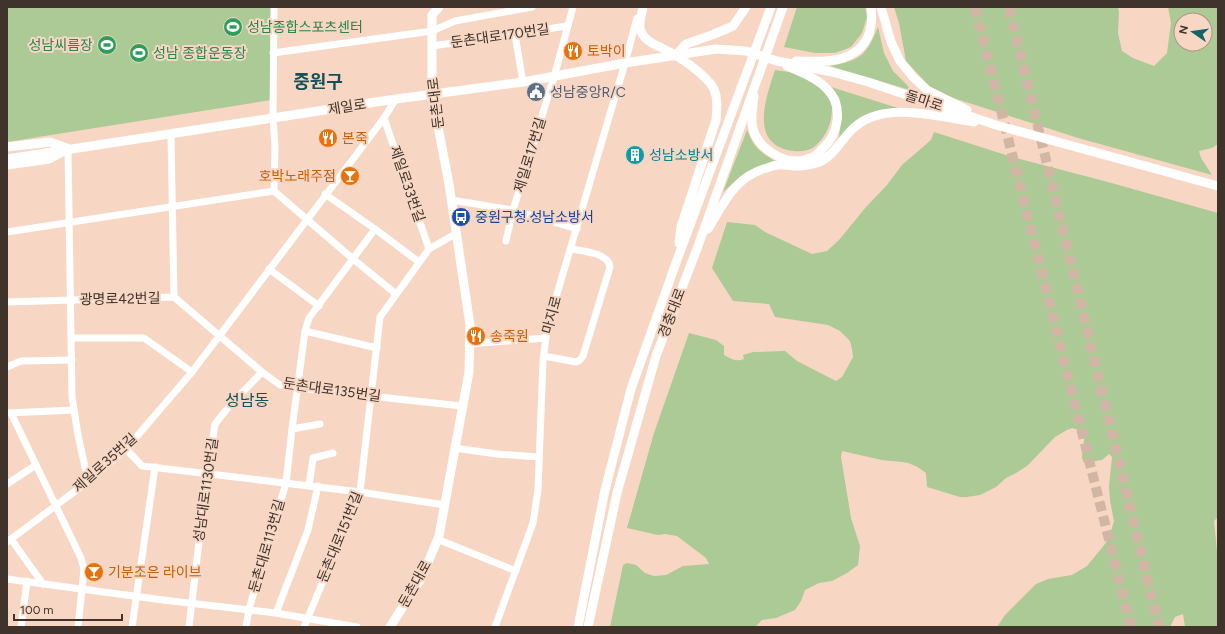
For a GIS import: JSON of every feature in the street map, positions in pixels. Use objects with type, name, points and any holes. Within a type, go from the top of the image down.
[{"type":"main road","name":"둔촌대로","points":[[390,627],[422,577],[437,540],[445,505],[454,448],[469,372],[470,325],[457,233],[432,95],[432,16],[439,7]]},
{"type":"main road","points":[[641,7],[640,28],[645,38],[652,44],[675,56],[705,77],[714,89],[718,103],[716,120],[681,227],[677,260]]},
{"type":"main road","points":[[675,56],[686,44],[733,26],[746,7]]},
{"type":"main road","name":"경충대로","points":[[578,627],[606,490],[631,389],[771,7]]},
{"type":"main road","name":"경충대로","points":[[588,627],[617,493],[656,356],[698,246],[783,7]]},
{"type":"main road","points":[[774,29],[787,7]]},
{"type":"main road","points":[[777,61],[827,61],[843,58],[859,49],[869,36],[872,19],[871,7]]},
{"type":"main road","points":[[881,7],[891,42],[900,61],[913,77],[927,90],[996,125]]},
{"type":"main road","name":"돌마로","points":[[625,63],[716,49],[746,51],[777,61],[832,72],[868,82],[996,125],[1218,186]]},
{"type":"main road","points":[[758,75],[752,112],[753,129],[760,144],[772,153],[784,158],[798,161],[814,156],[826,145],[835,131],[838,117],[836,103],[827,89],[816,81],[777,61]]},
{"type":"main road","name":"제일로","points":[[7,159],[68,148],[171,134],[396,99],[523,82],[625,63]]},
{"type":"main road","points":[[698,246],[728,196],[741,180],[758,170],[778,165],[797,166],[820,162],[837,148],[848,133],[856,126],[878,114],[907,112],[996,125]]},
{"type":"main road","points":[[7,147],[50,142],[68,148]]},
{"type":"main road","points":[[7,165],[49,159],[68,148]]},
{"type":"main road","points":[[594,627],[617,493]]},
{"type":"main road","points":[[573,627],[591,560]]},
{"type":"street","points":[[274,7],[274,191]]},
{"type":"street","points":[[273,53],[432,31],[455,21],[532,7]]},
{"type":"street","name":"제일로17번길","points":[[506,241],[513,210],[554,77],[573,7]]},
{"type":"street","name":"마지로","points":[[495,627],[533,524],[538,490],[544,356],[547,328],[641,7]]},
{"type":"street","name":"둔촌대로170번길","points":[[432,46],[568,26]]},
{"type":"street","points":[[515,35],[523,82]]},
{"type":"street","name":"제일로35번길","points":[[9,541],[88,481],[126,449],[192,372],[325,194],[384,118],[396,99]]},
{"type":"street","name":"제일로33번길","points":[[384,118],[429,250]]},
{"type":"street","points":[[171,134],[174,298]]},
{"type":"street","points":[[68,148],[72,397],[82,460],[88,481]]},
{"type":"street","points":[[7,232],[274,191],[396,294]]},
{"type":"street","points":[[325,194],[419,262]]},
{"type":"street","points":[[451,200],[513,210],[577,229]]},
{"type":"street","name":"둔촌대로113번길","points":[[249,609],[286,483],[296,388],[305,331],[309,318],[375,229]]},
{"type":"street","name":"둔촌대로151번길","points":[[304,627],[360,492],[380,317],[429,250],[457,233]]},
{"type":"street","points":[[544,356],[576,362],[583,356],[610,267],[610,262],[601,255],[571,249]]},
{"type":"street","points":[[270,269],[319,306]]},
{"type":"street","name":"광명로42번길","points":[[7,302],[174,298],[219,336]]},
{"type":"street","points":[[305,331],[377,348]]},
{"type":"street","name":"둔촌대로135번길","points":[[219,336],[280,385],[462,406]]},
{"type":"street","points":[[72,338],[144,338],[192,372]]},
{"type":"street","points":[[469,344],[546,338]]},
{"type":"street","points":[[7,367],[20,361],[72,360]]},
{"type":"street","name":"성남대로1130번길","points":[[189,627],[207,474],[215,424],[231,404],[262,372]]},
{"type":"street","points":[[74,410],[9,413],[81,558],[84,569],[78,627]]},
{"type":"street","points":[[292,429],[320,424]]},
{"type":"street","points":[[454,448],[497,454],[539,457]]},
{"type":"street","points":[[126,449],[142,466],[318,486],[445,505]]},
{"type":"street","points":[[309,486],[313,458],[333,453]]},
{"type":"street","points":[[7,484],[36,465]]},
{"type":"street","points":[[132,627],[155,467]]},
{"type":"street","name":"둔촌대로113번길","points":[[276,613],[308,530],[318,486]]},
{"type":"street","points":[[437,540],[516,571]]},
{"type":"street","points":[[9,541],[43,584]]},
{"type":"street","name":"둔촌대로113번길","points":[[7,579],[249,609],[357,627]]},
{"type":"street","points":[[21,627],[27,581]]},
{"type":"street","points":[[246,627],[249,609]]},
{"type":"green space","name":"성남 종합운동장","points":[[7,7],[272,7],[271,100],[7,142]]},
{"type":"green space","points":[[797,7],[865,7],[867,17],[862,33],[851,47],[835,53],[815,53],[784,47]]},
{"type":"green space","points":[[894,7],[1118,7],[1118,33],[1122,51],[1133,58],[1154,66],[1167,53],[1171,23],[1168,7],[1218,7],[1218,144],[1212,148],[1199,151],[1201,158],[1212,175],[1078,138],[944,95],[931,88],[906,61],[899,23]]},
{"type":"green space","points":[[878,27],[884,53],[893,71],[913,91],[830,66],[856,59],[866,51]]},
{"type":"green space","points":[[775,70],[800,74],[813,80],[832,104],[829,127],[820,141],[811,149],[801,151],[788,150],[776,145],[768,137],[764,116],[765,104]]},
{"type":"green space","points":[[828,86],[901,109],[870,114],[856,121],[839,139],[841,115],[839,97]]},
{"type":"green space","points":[[747,130],[759,150],[778,163],[741,176],[723,192]]},
{"type":"green space","points":[[934,132],[1012,157],[1218,213],[1218,517],[1214,521],[1218,561],[1218,627],[1185,627],[1183,614],[1175,617],[1170,627],[997,627],[1005,615],[1036,584],[1048,579],[1072,575],[1087,566],[1105,544],[1110,535],[1114,521],[1109,486],[1112,457],[1109,454],[1102,460],[1084,463],[1082,458],[1085,432],[1072,428],[1055,437],[1027,466],[1006,478],[996,487],[980,495],[967,497],[960,497],[927,487],[926,473],[914,465],[842,451],[841,457],[851,518],[860,546],[858,565],[832,581],[819,583],[805,590],[801,601],[795,610],[776,618],[762,620],[755,627],[610,627],[623,565],[627,563],[636,565],[645,573],[654,576],[666,575],[683,566],[709,564],[706,558],[677,536],[665,534],[658,535],[627,528],[654,433],[689,333],[716,340],[724,346],[724,355],[736,360],[744,359],[743,355],[753,352],[785,351],[797,361],[836,381],[842,377],[853,357],[850,341],[840,331],[828,325],[775,317],[769,304],[733,301],[712,268],[727,222],[755,225],[765,232],[812,254],[827,251],[839,240],[866,207],[887,185],[902,165],[931,140]]},
{"type":"tunnel","points":[[975,7],[1131,627]]},
{"type":"tunnel","points":[[1009,7],[1159,627]]},
{"type":"place","name":"성남종합스포츠센터","points":[[233,27]]},
{"type":"place","name":"성남씨름장","points":[[107,45]]},
{"type":"place","name":"토박이","points":[[573,51]]},
{"type":"place","name":"성남 종합운동장","points":[[139,53]]},
{"type":"place","name":"성남중앙R/C","points":[[536,92]]},
{"type":"place","name":"본죽","points":[[328,138]]},
{"type":"place","name":"성남소방서","points":[[635,155]]},
{"type":"place","name":"호박노래주점","points":[[350,176]]},
{"type":"place","name":"중원구청.성남소방서","points":[[461,217]]},
{"type":"place","name":"송죽원","points":[[476,336]]},
{"type":"place","name":"기분조은 라이브","points":[[94,572]]},
{"type":"district","name":"중원구","points":[[318,82]]},
{"type":"district","name":"성남동","points":[[247,400]]}]
